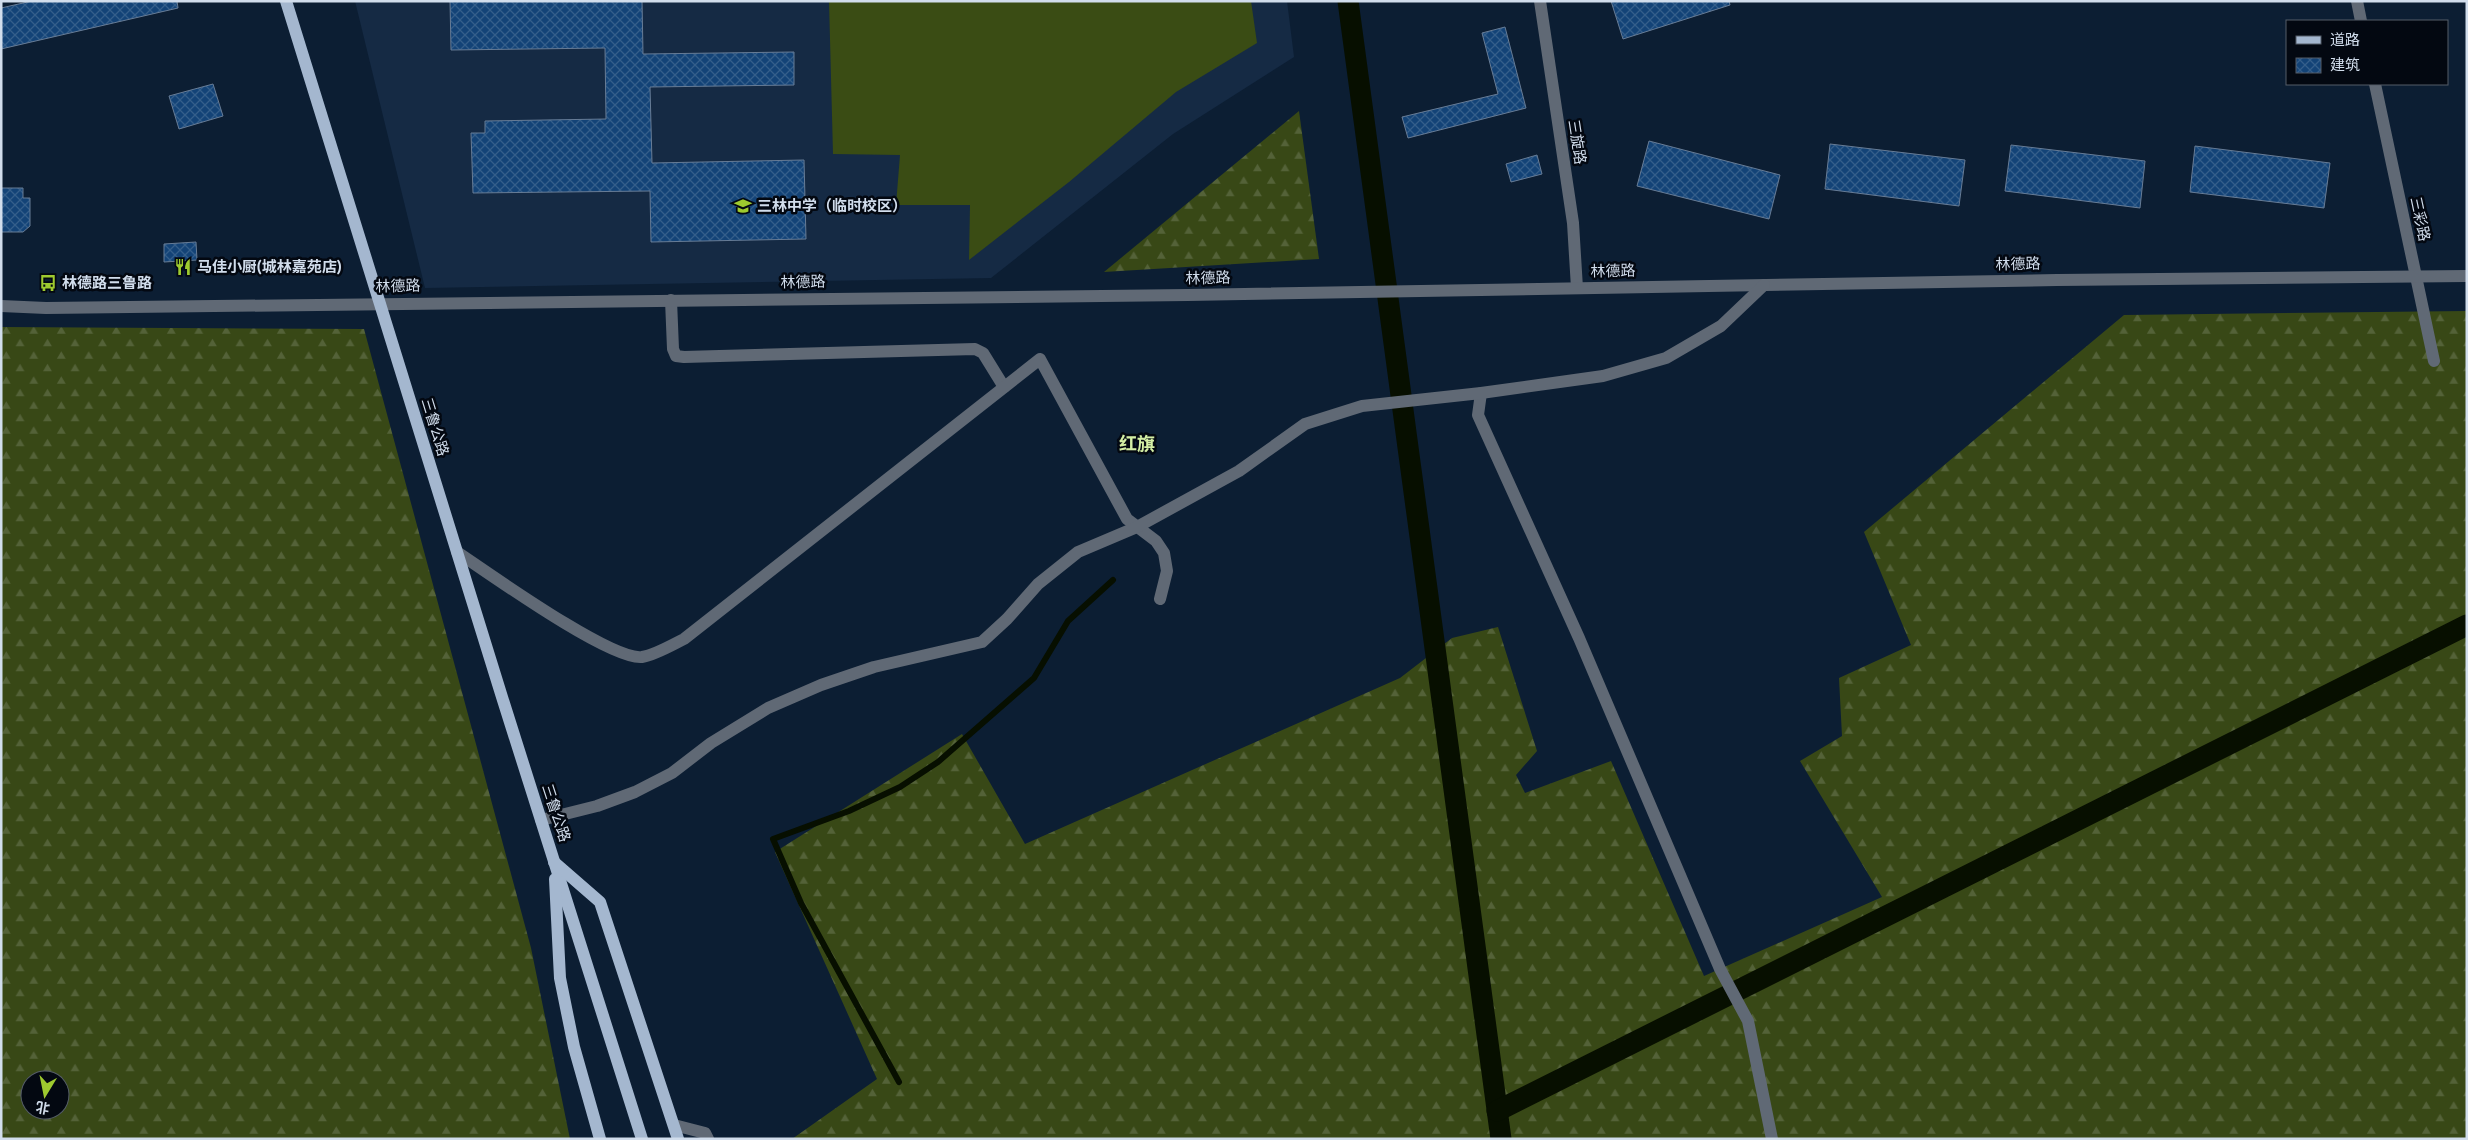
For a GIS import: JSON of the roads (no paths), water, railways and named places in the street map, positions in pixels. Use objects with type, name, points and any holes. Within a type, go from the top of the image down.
[{"type":"main road","name":"三鲁公路","points":[[288,2],[457,552],[642,1139]]},
{"type":"main road","name":"三鲁公路","points":[[554,862],[600,902],[678,1139]]},
{"type":"main road","name":"三鲁公路","points":[[554,862],[560,978],[574,1047],[600,1139]]},
{"type":"street","name":"三旋路","points":[[1540,1],[1573,223],[1576,288]]},
{"type":"street","points":[[2357,1],[2361,20]]},
{"type":"street","name":"三彩路","points":[[2375,85],[2434,361]]},
{"type":"street","name":"林德路","points":[[1,306],[46,308],[1188,295],[2416,275],[2467,276]]},
{"type":"street","points":[[541,820],[597,806],[635,792],[672,773],[711,743],[768,708],[821,685],[874,667],[982,642],[1038,584],[1078,552],[1137,527],[1239,471],[1305,424],[1362,406],[1481,393],[1603,376],[1666,358],[1721,326],[1764,285]]},
{"type":"street","points":[[671,300],[673,349],[676,356],[975,349],[983,353],[1004,387]]},
{"type":"street","points":[[457,552],[547,613],[583,634],[615,650],[641,657],[684,640],[1040,359],[1127,519],[1156,541],[1164,553],[1168,570],[1160,599]]},
{"type":"street","points":[[1481,393],[1478,416],[1579,638],[1720,969],[1748,1021],[1772,1139]]},
{"type":"street","points":[[674,1125],[705,1133],[708,1139]]},
{"type":"waterway","points":[[1348,1],[1501,1139]]},
{"type":"waterway","points":[[899,1082],[801,903],[773,839],[849,811],[900,787],[938,762],[1034,678],[1068,621],[1113,580]]},
{"type":"waterway","points":[[1497,1111],[2467,625]]},
{"type":"place","name":"三林中学（临时校区）","points":[[743,206]]},
{"type":"place","name":"马佳小厨(城林嘉苑店)","points":[[183,267]]},
{"type":"place","name":"林德路三鲁路","points":[[48,283]]},
{"type":"district","name":"红旗","points":[[1137,444]]}]
